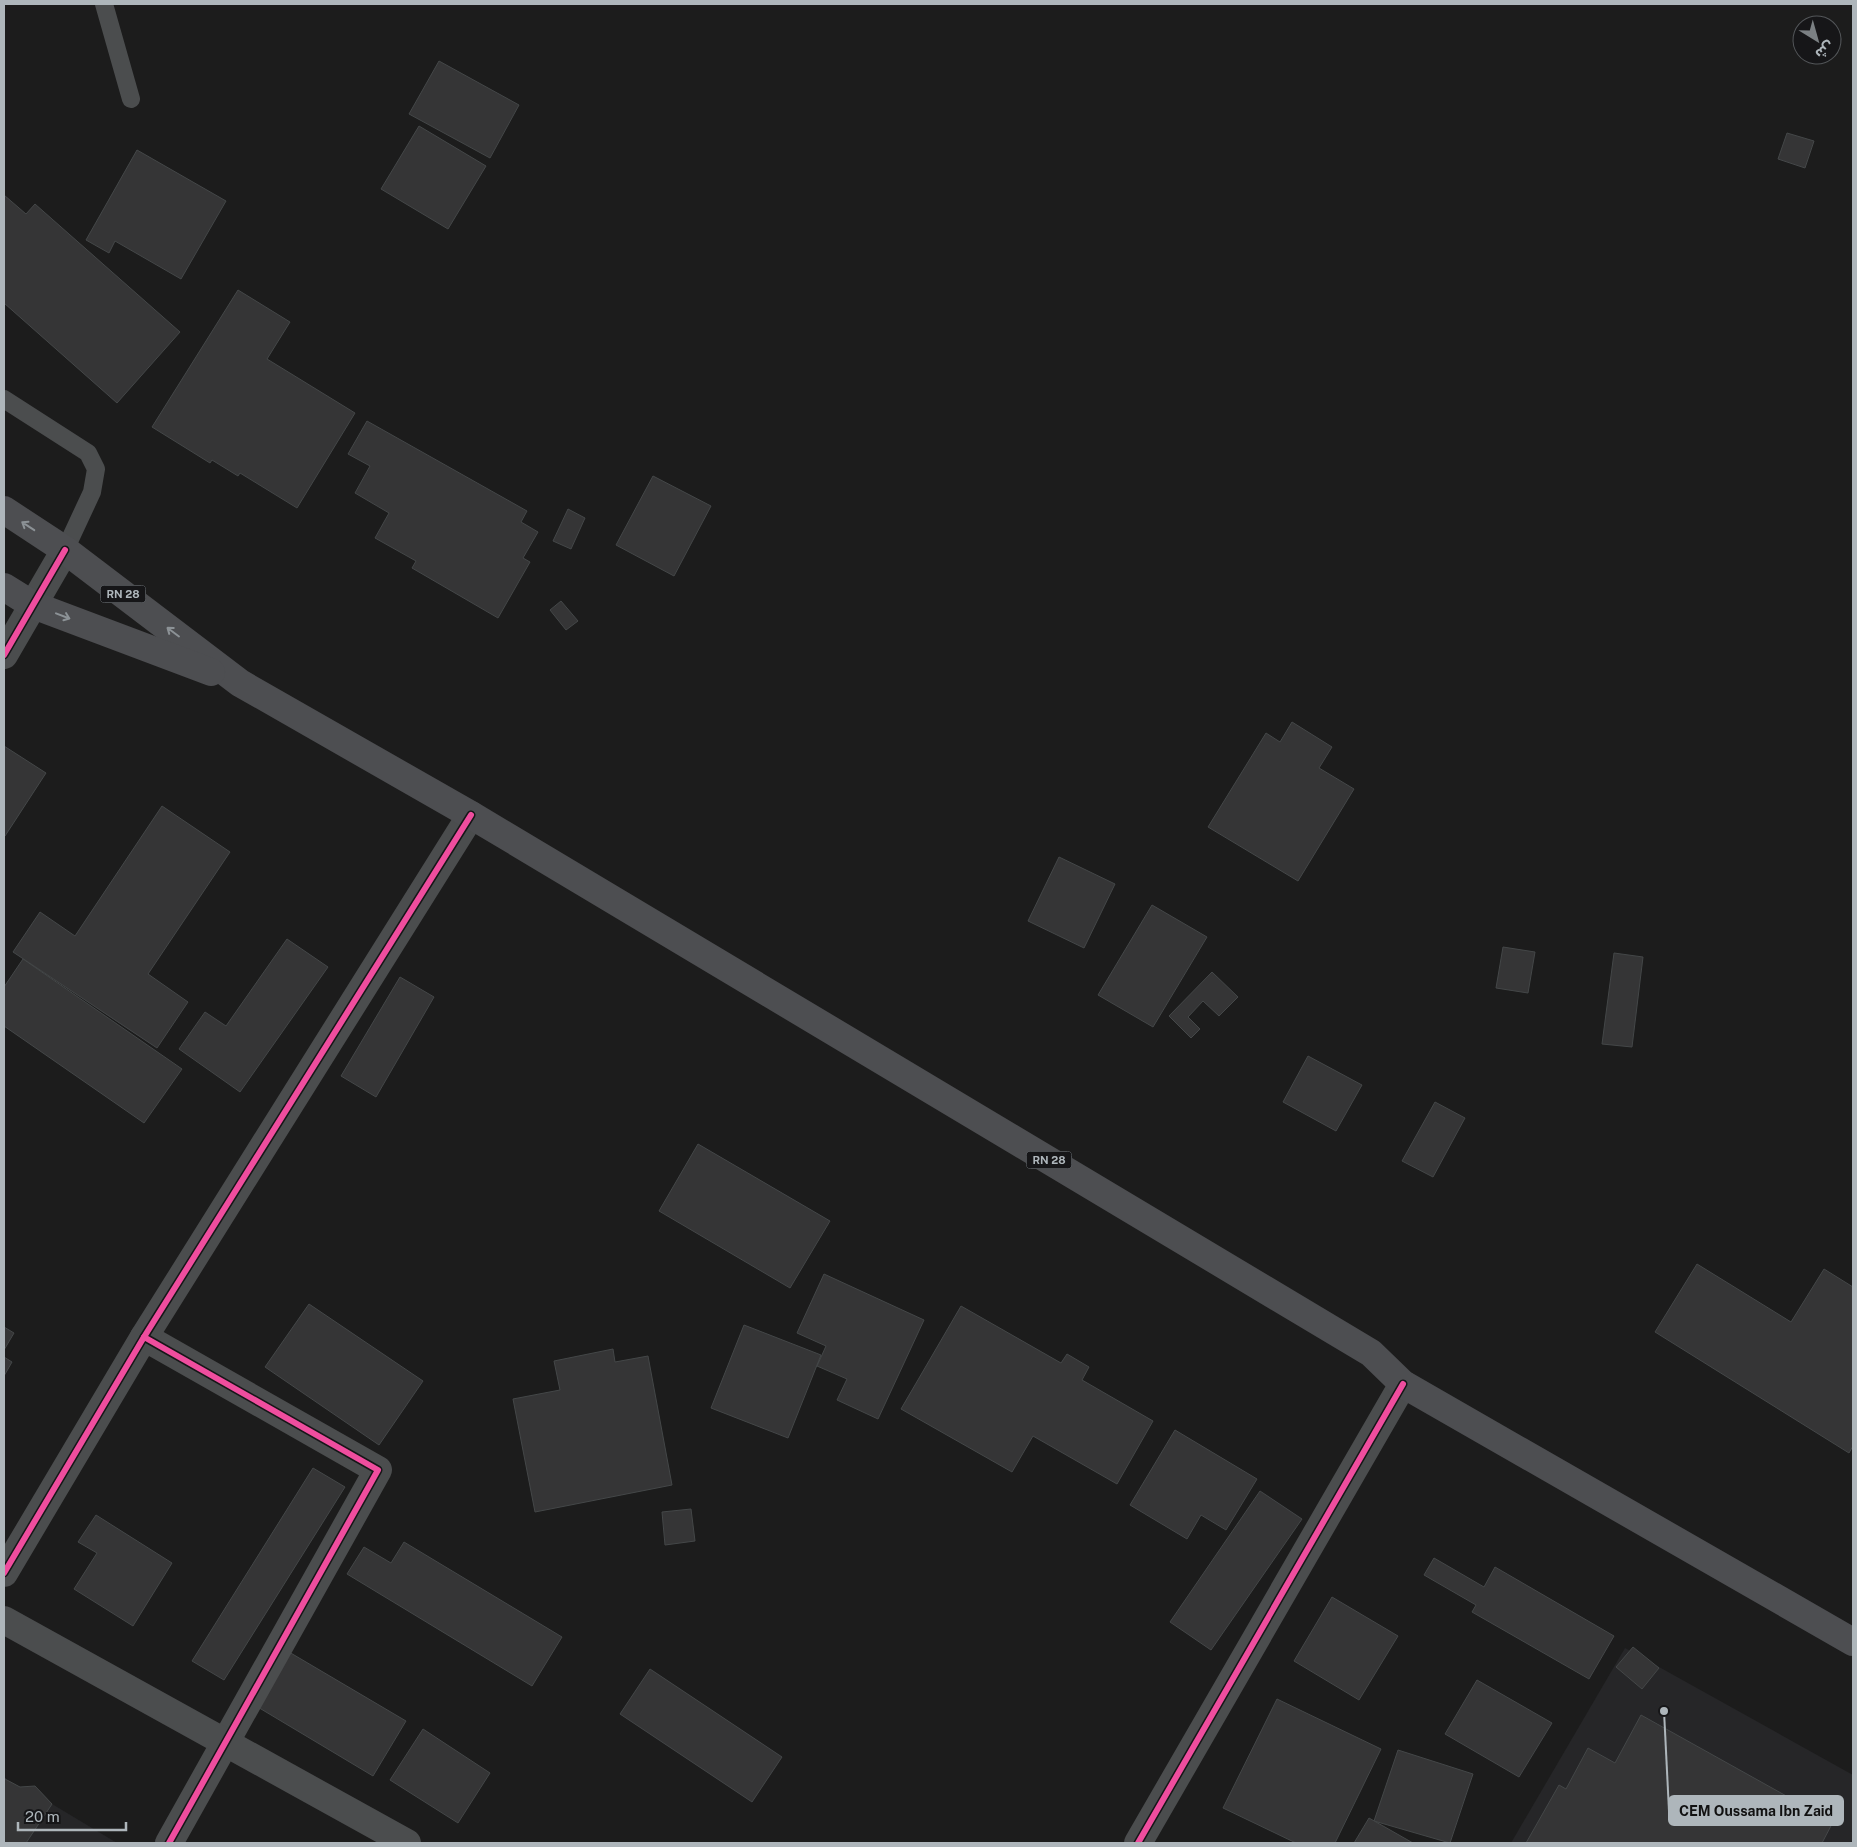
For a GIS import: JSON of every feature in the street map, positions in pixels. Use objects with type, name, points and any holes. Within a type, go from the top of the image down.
[{"type":"main road","name":"RN 28","points":[[4,510],[65,550],[240,683],[471,815],[1371,1353],[1403,1384],[1853,1642]]},
{"type":"main road","name":"RN 28","points":[[4,587],[33,605],[240,683]]},
{"type":"street","points":[[6,644],[33,605],[65,550]]},
{"type":"street","points":[[4,1573],[144,1337],[471,815]]},
{"type":"street","points":[[144,1337],[378,1470],[169,1843]]},
{"type":"street","points":[[1138,1843],[1403,1384]]},
{"type":"street","points":[[4,1620],[407,1843]]},
{"type":"lane","points":[[104,4],[131,99]]},
{"type":"lane","points":[[4,399],[88,453],[96,469],[92,492],[65,550]]},
{"type":"shaded area","points":[[1625,1648],[1853,1775],[1853,1843],[1511,1843]]},
{"type":"shaded area","points":[[4,1776],[5,1779],[20,1787],[35,1786],[52,1804],[117,1843],[4,1843]]},
{"type":"building","points":[[439,61],[519,105],[490,158],[409,114]]},
{"type":"building","points":[[419,126],[486,166],[448,229],[381,189]]},
{"type":"building","points":[[1787,133],[1814,141],[1805,168],[1778,159]]},
{"type":"building","points":[[137,150],[226,201],[181,279],[115,241],[109,253],[86,240]]},
{"type":"building","points":[[4,195],[26,214],[35,204],[180,332],[117,403],[4,303]]},
{"type":"building","points":[[238,290],[290,322],[267,359],[355,413],[297,508],[240,473],[238,476],[212,460],[210,463],[152,427]]},
{"type":"building","points":[[367,421],[527,511],[521,522],[538,532],[523,558],[530,562],[498,618],[412,568],[416,561],[375,538],[389,513],[355,493],[370,466],[348,454]]},
{"type":"building","points":[[653,476],[711,506],[674,576],[616,545]]},
{"type":"building","points":[[568,509],[585,518],[571,549],[553,541]]},
{"type":"building","points":[[561,601],[578,621],[566,630],[550,610]]},
{"type":"building","points":[[1292,722],[1332,747],[1319,768],[1354,789],[1298,881],[1208,827],[1266,733],[1280,742]]},
{"type":"building","points":[[4,746],[46,773],[5,836],[4,835]]},
{"type":"building","points":[[162,806],[230,852],[148,974],[188,1002],[157,1048],[13,952],[40,912],[75,936]]},
{"type":"building","points":[[1059,857],[1115,884],[1084,948],[1028,921]]},
{"type":"building","points":[[1152,905],[1207,937],[1153,1027],[1098,995]]},
{"type":"building","points":[[287,939],[328,967],[240,1092],[179,1049],[205,1012],[226,1026]]},
{"type":"building","points":[[1503,947],[1535,952],[1528,993],[1496,988]]},
{"type":"building","points":[[1614,953],[1643,957],[1632,1047],[1602,1044]]},
{"type":"building","points":[[23,959],[182,1069],[144,1123],[4,1026],[4,987]]},
{"type":"building","points":[[1212,972],[1238,997],[1219,1016],[1203,1001],[1188,1017],[1200,1029],[1191,1038],[1169,1016]]},
{"type":"building","points":[[400,977],[434,997],[376,1097],[341,1076]]},
{"type":"building","points":[[1308,1056],[1362,1085],[1336,1131],[1283,1102]]},
{"type":"building","points":[[1435,1102],[1465,1118],[1433,1177],[1402,1161]]},
{"type":"building","points":[[698,1144],[830,1221],[790,1288],[659,1211]]},
{"type":"building","points":[[1697,1264],[1791,1322],[1824,1269],[1853,1287],[1853,1446],[1849,1453],[1655,1332]]},
{"type":"building","points":[[824,1274],[924,1320],[878,1419],[837,1400],[847,1379],[817,1366],[826,1346],[797,1333]]},
{"type":"building","points":[[309,1304],[423,1381],[379,1445],[265,1367]]},
{"type":"building","points":[[961,1306],[1061,1363],[1067,1354],[1089,1367],[1082,1380],[1153,1421],[1117,1484],[1033,1436],[1012,1472],[901,1409]]},
{"type":"building","points":[[744,1325],[821,1355],[788,1438],[711,1408]]},
{"type":"building","points":[[4,1327],[14,1333],[4,1350]]},
{"type":"building","points":[[613,1349],[615,1362],[648,1356],[672,1485],[535,1512],[513,1399],[560,1390],[554,1361]]},
{"type":"building","points":[[4,1357],[12,1362],[4,1376]]},
{"type":"building","points":[[1175,1430],[1257,1479],[1226,1530],[1201,1515],[1187,1539],[1130,1505]]},
{"type":"building","points":[[313,1468],[345,1487],[224,1680],[192,1661]]},
{"type":"building","points":[[1260,1491],[1302,1519],[1211,1650],[1170,1622]]},
{"type":"building","points":[[691,1509],[695,1541],[665,1545],[662,1512]]},
{"type":"building","points":[[96,1515],[172,1563],[133,1626],[74,1589],[97,1553],[78,1542]]},
{"type":"building","points":[[404,1542],[562,1637],[532,1686],[347,1574],[364,1547],[391,1563]]},
{"type":"building","points":[[1434,1558],[1484,1587],[1495,1567],[1614,1636],[1589,1679],[1472,1612],[1476,1605],[1424,1575]]},
{"type":"building","points":[[1332,1597],[1398,1636],[1359,1700],[1294,1661]]},
{"type":"building","points":[[1633,1647],[1659,1668],[1642,1689],[1616,1667]]},
{"type":"building","points":[[289,1652],[406,1721],[373,1776],[256,1706]]},
{"type":"building","points":[[650,1669],[782,1757],[752,1802],[620,1714]]},
{"type":"building","points":[[1477,1680],[1552,1723],[1519,1777],[1445,1734]]},
{"type":"building","points":[[1277,1699],[1381,1749],[1335,1843],[1296,1843],[1223,1808]]},
{"type":"building","points":[[1641,1715],[1833,1822],[1822,1843],[1526,1843],[1559,1785],[1566,1789],[1588,1748],[1615,1763]]},
{"type":"building","points":[[423,1729],[490,1773],[458,1823],[390,1780]]},
{"type":"building","points":[[1398,1750],[1473,1774],[1450,1843],[1374,1821]]},
{"type":"building","points":[[4,1776],[5,1779],[20,1787],[35,1786],[52,1804],[26,1843],[4,1843]]},
{"type":"building","points":[[1369,1818],[1413,1843],[1354,1843]]},
{"type":"cycle path","points":[[4,655],[65,550]]},
{"type":"cycle path","points":[[4,1573],[144,1337],[471,815]]},
{"type":"cycle path","points":[[144,1337],[378,1470],[169,1843]]},
{"type":"cycle path","points":[[1138,1843],[1403,1384]]},
{"type":"place","name":"CEM Oussama Ibn Zaid","points":[[1664,1711]]}]
